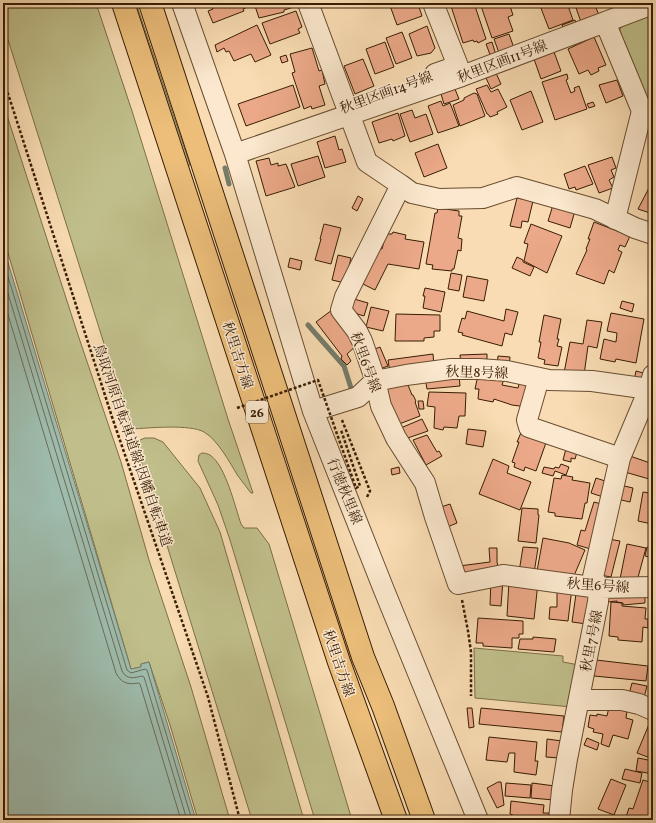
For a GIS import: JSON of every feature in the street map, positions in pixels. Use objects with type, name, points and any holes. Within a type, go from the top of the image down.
[{"type":"main road","name":"秋里吉方線","points":[[123,3],[357,715],[396,820]]},
{"type":"main road","name":"秋里吉方線","points":[[150,3],[363,657],[424,820]]},
{"type":"main road","points":[[382,706],[435,820]]},
{"type":"main road","points":[[357,715],[389,820]]},
{"type":"street","points":[[182,3],[235,154]]},
{"type":"street","points":[[308,3],[367,162],[412,193],[439,199],[483,198],[517,187],[595,209],[635,228],[653,234]]},
{"type":"street","points":[[433,3],[460,71]]},
{"type":"street","name":"秋里区画11号線","points":[[235,154],[347,111],[653,4]]},
{"type":"street","points":[[605,22],[647,113],[615,219]]},
{"type":"street","name":"秋里区画14号線","points":[[249,140],[347,111]]},
{"type":"street","name":"行徳秋里線","points":[[235,154],[313,411],[478,820]]},
{"type":"street","name":"秋里6号線","points":[[401,185],[345,297],[341,310],[357,331],[362,341],[381,406],[396,438],[425,483],[435,518],[458,584],[503,575],[599,588],[653,587]]},
{"type":"street","name":"秋里8号線","points":[[313,411],[358,397],[375,382],[406,374],[451,369],[507,371],[549,380],[651,382]]},
{"type":"street","points":[[539,378],[527,420],[529,427],[620,458]]},
{"type":"street","name":"秋里7号線","points":[[559,820],[567,759],[580,700],[598,602],[599,588],[594,577],[620,458],[651,382]]},
{"type":"street","points":[[580,700],[622,700],[639,704],[653,710]]},
{"type":"path","name":"鳥取河原自転車道線;因幡自転車道","points":[[3,78],[109,409],[208,697],[240,820]]},
{"type":"path","points":[[237,408],[318,380],[356,488],[360,486],[341,430]]},
{"type":"path","points":[[458,584],[471,652],[471,696]]},
{"type":"shaded area","points":[[3,3],[96,3],[132,111],[228,419],[253,493],[251,493],[240,478],[219,446],[204,432],[179,427],[131,429],[3,24]]},
{"type":"shaded area","points":[[133,3],[136,3],[190,165],[187,166]]},
{"type":"shaded area","points":[[653,12],[653,105],[646,103],[618,36],[622,24]]},
{"type":"shaded area","points":[[3,103],[77,332],[121,462],[149,560],[191,687],[230,820],[198,820],[170,725],[149,662],[141,664],[141,667],[131,669],[3,236]]},
{"type":"shaded area","points":[[145,438],[154,438],[163,442],[200,488],[220,532],[304,820],[252,820],[135,442]]},
{"type":"shaded area","points":[[202,453],[210,455],[216,460],[221,468],[241,524],[244,528],[257,528],[269,544],[352,820],[315,820],[230,540],[218,505],[198,461],[199,455]]},
{"type":"shaded area","points":[[474,648],[563,656],[563,662],[579,665],[572,707],[475,698]]},
{"type":"water","points":[[3,246],[131,669],[141,667],[141,664],[149,662],[196,820],[3,820]]},
{"type":"building","points":[[211,3],[249,3],[250,6],[243,9],[244,11],[213,23],[208,11],[213,9]]},
{"type":"building","points":[[254,3],[293,3],[294,7],[284,10],[284,12],[259,18]]},
{"type":"building","points":[[389,3],[418,4],[422,16],[397,25]]},
{"type":"building","points":[[450,3],[474,3],[486,39],[478,43],[477,41],[474,42],[473,40],[463,43]]},
{"type":"building","points":[[480,3],[509,3],[513,15],[508,17],[513,31],[492,38]]},
{"type":"building","points":[[539,3],[567,3],[573,20],[549,29]]},
{"type":"building","points":[[589,3],[594,3],[599,15],[581,22],[576,8]]},
{"type":"building","points":[[296,11],[302,27],[298,29],[300,33],[270,44],[262,23]]},
{"type":"building","points":[[575,20],[577,25],[564,30],[562,25]]},
{"type":"building","points":[[257,25],[271,55],[255,62],[251,54],[234,61],[229,51],[226,52],[224,48],[217,52],[215,45]]},
{"type":"building","points":[[427,26],[435,48],[431,53],[417,56],[409,34]]},
{"type":"building","points":[[402,32],[412,58],[396,64],[386,38]]},
{"type":"building","points":[[509,34],[514,48],[499,53],[494,39]]},
{"type":"building","points":[[594,37],[606,65],[598,68],[599,71],[591,75],[588,70],[579,74],[568,49]]},
{"type":"building","points":[[385,42],[394,67],[375,74],[366,49]]},
{"type":"building","points":[[492,42],[496,55],[491,57],[486,44]]},
{"type":"building","points":[[312,48],[319,71],[322,70],[325,84],[319,86],[325,105],[312,109],[311,106],[304,109],[292,73],[295,72],[290,54]]},
{"type":"building","points":[[554,52],[561,71],[541,79],[534,59]]},
{"type":"building","points":[[286,55],[288,61],[282,63],[280,57]]},
{"type":"building","points":[[363,59],[374,86],[355,94],[344,66]]},
{"type":"building","points":[[496,73],[501,84],[491,89],[486,78]]},
{"type":"building","points":[[567,74],[568,79],[566,80],[571,93],[575,91],[574,88],[579,86],[587,109],[555,120],[542,82]]},
{"type":"building","points":[[617,80],[623,96],[606,103],[599,85]]},
{"type":"building","points":[[293,85],[300,107],[246,126],[238,104]]},
{"type":"building","points":[[487,85],[491,92],[498,89],[507,107],[497,112],[498,114],[490,117],[487,114],[476,89]]},
{"type":"building","points":[[455,89],[459,99],[444,104],[441,94]]},
{"type":"building","points":[[531,91],[543,122],[522,130],[510,100]]},
{"type":"building","points":[[474,93],[477,94],[485,116],[460,126],[453,105]]},
{"type":"building","points":[[441,101],[443,106],[450,103],[459,126],[438,133],[428,106]]},
{"type":"building","points":[[593,102],[595,106],[589,108],[587,104]]},
{"type":"building","points":[[412,110],[415,118],[426,114],[433,134],[410,142],[400,114]]},
{"type":"building","points":[[398,113],[405,136],[393,141],[392,139],[379,143],[372,122]]},
{"type":"building","points":[[652,123],[653,138],[649,138]]},
{"type":"building","points":[[335,136],[339,150],[342,149],[346,162],[325,168],[317,142]]},
{"type":"building","points":[[438,144],[447,168],[424,177],[415,153]]},
{"type":"building","points":[[318,156],[325,177],[298,186],[291,164]]},
{"type":"building","points":[[612,157],[616,168],[611,170],[614,177],[609,180],[613,188],[599,193],[588,165]]},
{"type":"building","points":[[269,158],[271,165],[278,163],[278,166],[286,164],[295,187],[266,196],[256,161]]},
{"type":"building","points":[[585,166],[593,184],[576,190],[575,187],[569,189],[564,174]]},
{"type":"building","points":[[650,186],[653,187],[653,214],[638,209]]},
{"type":"building","points":[[358,196],[363,199],[357,211],[352,208]]},
{"type":"building","points":[[517,198],[533,201],[528,222],[522,221],[521,228],[510,226]]},
{"type":"building","points":[[553,205],[575,211],[570,228],[548,221]]},
{"type":"building","points":[[438,208],[459,211],[459,216],[462,216],[458,238],[462,239],[461,251],[458,250],[454,269],[452,269],[452,271],[432,269],[433,265],[426,264],[435,213],[437,213]]},
{"type":"building","points":[[594,222],[630,236],[625,247],[620,245],[618,250],[622,252],[614,273],[609,270],[604,284],[576,274],[587,250],[586,249],[590,239],[588,239]]},
{"type":"building","points":[[324,224],[341,228],[331,264],[315,260]]},
{"type":"building","points":[[531,224],[562,236],[547,273],[524,261],[528,244],[524,243]]},
{"type":"building","points":[[393,232],[406,235],[405,239],[424,242],[419,269],[388,264],[375,290],[359,282],[378,248],[382,249],[386,234],[392,234]]},
{"type":"building","points":[[338,255],[351,258],[345,283],[332,280]]},
{"type":"building","points":[[517,257],[523,260],[523,262],[534,267],[530,276],[512,268]]},
{"type":"building","points":[[290,258],[302,261],[300,270],[288,267]]},
{"type":"building","points":[[451,273],[462,275],[459,291],[448,289]]},
{"type":"building","points":[[467,276],[488,280],[484,301],[463,297]]},
{"type":"building","points":[[425,288],[445,292],[441,312],[423,308]]},
{"type":"building","points":[[354,299],[368,303],[364,316],[351,312]]},
{"type":"building","points":[[622,301],[634,304],[632,312],[620,308]]},
{"type":"building","points":[[371,307],[389,311],[383,331],[366,327]]},
{"type":"building","points":[[506,309],[518,312],[512,335],[505,333],[502,346],[462,335],[463,333],[458,332],[462,318],[465,319],[467,311],[504,321]]},
{"type":"building","points":[[332,310],[357,345],[347,354],[351,361],[347,365],[341,359],[342,356],[316,322]]},
{"type":"building","points":[[611,313],[644,319],[636,363],[616,359],[615,362],[600,359],[604,339],[616,342],[617,333],[607,331]]},
{"type":"building","points":[[396,314],[440,315],[440,331],[434,331],[434,337],[424,338],[424,341],[395,341]]},
{"type":"building","points":[[544,315],[561,319],[557,346],[562,347],[558,366],[544,364],[545,360],[538,358],[541,342],[539,342]]},
{"type":"building","points":[[587,320],[602,322],[597,348],[588,346],[584,375],[564,373],[570,342],[583,344]]},
{"type":"building","points":[[380,347],[388,366],[377,370],[370,351]]},
{"type":"building","points":[[433,354],[434,366],[390,373],[388,360]]},
{"type":"building","points":[[487,354],[487,366],[461,365],[460,355]]},
{"type":"building","points":[[498,356],[510,357],[509,368],[497,367]]},
{"type":"building","points":[[636,371],[647,374],[644,384],[634,381]]},
{"type":"building","points":[[459,375],[460,386],[427,389],[425,378]]},
{"type":"building","points":[[478,375],[504,379],[502,385],[518,388],[520,380],[534,383],[527,407],[512,405],[494,399],[493,402],[478,399],[479,389],[475,389]]},
{"type":"building","points":[[404,380],[406,386],[408,385],[416,401],[415,402],[420,416],[394,426],[381,386]]},
{"type":"building","points":[[429,392],[466,393],[465,416],[459,416],[457,428],[444,427],[443,430],[434,428],[435,407],[427,406]]},
{"type":"building","points":[[418,401],[423,401],[424,409],[419,409]]},
{"type":"building","points":[[422,419],[428,431],[402,440],[396,430]]},
{"type":"building","points":[[523,428],[548,437],[536,471],[525,467],[524,471],[514,467],[515,463],[512,462],[519,442],[517,442]]},
{"type":"building","points":[[468,429],[486,431],[483,447],[466,444]]},
{"type":"building","points":[[427,435],[437,452],[439,451],[442,456],[426,465],[413,440]]},
{"type":"building","points":[[567,445],[578,449],[575,459],[571,458],[571,462],[563,460]]},
{"type":"building","points":[[630,456],[653,464],[649,479],[625,472]]},
{"type":"building","points":[[493,459],[509,466],[507,473],[531,482],[520,510],[479,494]]},
{"type":"building","points":[[561,464],[569,467],[566,475],[555,471],[553,476],[542,473],[544,467],[554,469],[555,467],[559,468]]},
{"type":"building","points":[[399,467],[400,473],[392,475],[391,469]]},
{"type":"building","points":[[562,475],[573,477],[572,480],[590,483],[587,503],[585,503],[582,519],[555,516],[555,513],[548,512],[554,478],[561,479]]},
{"type":"building","points":[[596,478],[608,482],[603,497],[591,493]]},
{"type":"building","points":[[620,485],[633,488],[630,502],[617,499]]},
{"type":"building","points":[[649,486],[653,487],[653,531],[652,524],[638,521],[643,492],[649,493]]},
{"type":"building","points":[[594,502],[605,505],[594,550],[577,545],[581,530],[585,531]]},
{"type":"building","points":[[450,504],[457,523],[445,528],[438,508]]},
{"type":"building","points":[[522,508],[538,509],[539,515],[536,543],[518,541]]},
{"type":"building","points":[[543,538],[569,543],[585,550],[573,578],[537,571]]},
{"type":"building","points":[[608,539],[620,541],[611,577],[600,575]]},
{"type":"building","points":[[627,544],[646,548],[637,581],[620,579]]},
{"type":"building","points":[[523,547],[538,548],[534,573],[519,572]]},
{"type":"building","points":[[647,547],[653,548],[653,558],[645,556]]},
{"type":"building","points":[[489,548],[497,548],[499,572],[462,578],[459,566],[490,562]]},
{"type":"building","points":[[491,579],[503,580],[501,606],[490,605]]},
{"type":"building","points":[[509,581],[538,583],[534,619],[507,616]]},
{"type":"building","points":[[577,587],[592,594],[587,624],[572,622]]},
{"type":"building","points":[[557,588],[572,588],[568,621],[549,619],[550,607],[557,607]]},
{"type":"building","points":[[645,589],[645,603],[623,605],[623,603],[617,601],[607,602],[606,590]]},
{"type":"building","points":[[611,602],[622,603],[622,606],[646,608],[645,619],[648,619],[648,628],[643,627],[642,642],[618,640],[618,637],[609,636]]},
{"type":"building","points":[[478,618],[523,621],[523,634],[519,634],[519,638],[512,638],[512,648],[483,646],[483,643],[476,643]]},
{"type":"building","points":[[533,637],[556,639],[554,652],[518,649],[520,639],[533,639]]},
{"type":"building","points":[[596,660],[648,666],[646,681],[594,676]]},
{"type":"building","points":[[632,683],[647,686],[643,702],[628,698]]},
{"type":"building","points":[[609,707],[627,711],[626,718],[633,720],[628,739],[613,735],[609,747],[601,744],[603,734],[593,732],[594,729],[588,727],[590,715],[597,716],[597,714],[607,716]]},
{"type":"building","points":[[467,708],[472,708],[474,727],[469,728]]},
{"type":"building","points":[[481,708],[564,716],[562,732],[479,724]]},
{"type":"building","points":[[650,722],[653,724],[653,759],[637,753]]},
{"type":"building","points":[[489,737],[537,742],[535,761],[538,761],[536,775],[514,772],[515,753],[509,753],[507,762],[486,760]]},
{"type":"building","points":[[587,738],[599,743],[597,750],[584,745]]},
{"type":"building","points":[[547,739],[562,741],[559,758],[546,757]]},
{"type":"building","points":[[638,758],[653,761],[653,774],[636,771]]},
{"type":"building","points":[[625,769],[642,773],[640,783],[622,779]]},
{"type":"building","points":[[611,779],[626,785],[614,815],[598,809]]},
{"type":"building","points":[[643,780],[653,783],[653,820],[625,820],[629,808],[633,809]]},
{"type":"building","points":[[501,782],[504,805],[497,808],[487,788]]},
{"type":"building","points":[[506,783],[531,785],[530,798],[505,796]]},
{"type":"building","points":[[532,783],[555,786],[554,800],[531,798]]},
{"type":"building","points":[[511,801],[544,805],[543,813],[549,813],[548,820],[512,820],[513,815],[510,814]]},
{"type":"waterway","points":[[225,168],[229,184]]},
{"type":"waterway","points":[[308,325],[344,366],[351,388]]}]
